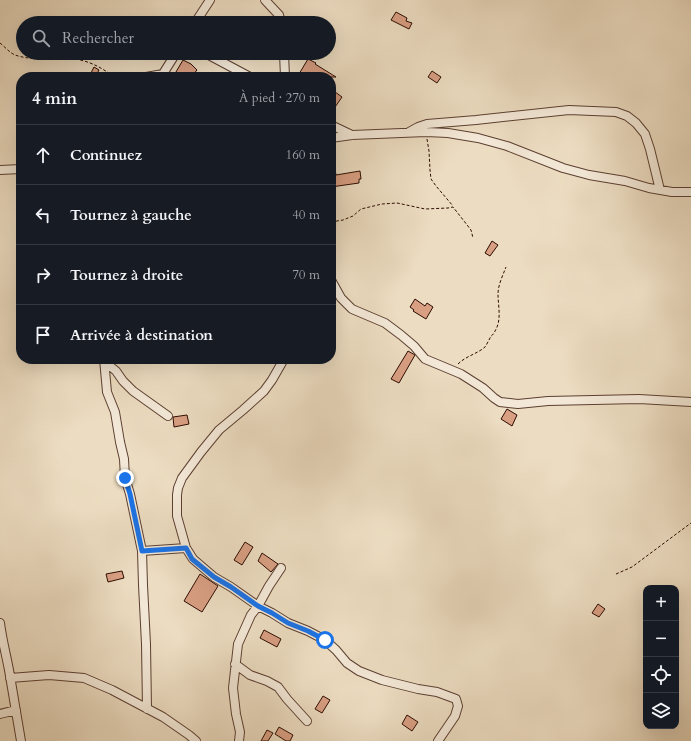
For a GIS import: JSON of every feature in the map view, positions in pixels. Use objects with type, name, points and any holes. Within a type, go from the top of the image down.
[{"type":"street","points":[[200,16],[210,0]]},
{"type":"street","points":[[265,0],[279,16]]},
{"type":"street","points":[[164,72],[172,60]]},
{"type":"street","points":[[218,60],[241,72]]},
{"type":"street","points":[[284,60],[285,72]]},
{"type":"street","points":[[409,132],[418,126],[427,124],[569,110],[603,110],[616,112],[626,116],[636,123],[645,134],[660,190]]},
{"type":"street","points":[[336,127],[352,134]]},
{"type":"street","points":[[336,137],[352,134],[409,132],[448,133],[478,138],[507,146],[563,168],[589,175],[625,181],[660,190],[672,192],[691,192]]},
{"type":"street","points":[[0,170],[16,169]]},
{"type":"street","points":[[336,289],[341,298],[352,309],[385,323],[402,335],[425,359],[470,379],[500,402],[518,404],[548,400],[639,399],[691,402]]},
{"type":"street","points":[[104,364],[107,392],[115,412],[124,459],[125,478],[130,494],[142,551],[146,644],[146,709]]},
{"type":"street","points":[[109,364],[116,370],[123,381],[133,391],[168,416]]},
{"type":"street","points":[[281,364],[264,391],[219,430],[182,478],[177,495],[177,516],[186,548],[192,559],[214,577],[258,606],[288,623],[325,640],[347,663],[359,671],[382,680],[437,692],[456,699],[458,706],[455,716],[438,741]]},
{"type":"street","points":[[142,551],[186,548]]},
{"type":"street","points":[[239,741],[240,732],[233,688],[238,644],[251,615],[281,568]]},
{"type":"street","points":[[0,623],[21,741]]},
{"type":"street","points":[[235,664],[250,675],[278,687],[307,721]]},
{"type":"street","points":[[10,678],[49,676],[84,678],[112,690],[163,717],[196,741]]},
{"type":"street","points":[[0,714],[16,710]]},
{"type":"path","points":[[0,43],[16,54]]},
{"type":"path","points":[[83,60],[102,68],[107,72]]},
{"type":"path","points":[[426,132],[431,179],[471,230],[473,238]]},
{"type":"path","points":[[336,221],[353,216],[361,209],[382,204],[397,203],[425,209],[448,208],[453,206]]},
{"type":"path","points":[[452,370],[462,360],[485,346],[495,332],[499,313],[499,288],[506,267]]},
{"type":"path","points":[[616,574],[632,567],[691,523]]},
{"type":"building","points":[[396,12],[407,18],[406,21],[412,23],[409,29],[391,20]]},
{"type":"building","points":[[183,60],[191,64],[197,70],[195,72],[176,72]]},
{"type":"building","points":[[307,60],[310,60],[328,72],[300,72]]},
{"type":"building","points":[[94,67],[99,70],[98,72],[92,72]]},
{"type":"building","points":[[432,71],[441,77],[437,83],[428,77]]},
{"type":"building","points":[[336,93],[342,97],[336,106]]},
{"type":"building","points":[[360,171],[361,179],[359,179],[359,183],[336,186],[336,175]]},
{"type":"building","points":[[492,241],[498,245],[490,256],[485,253]]},
{"type":"building","points":[[415,299],[425,306],[427,303],[433,307],[426,319],[413,311],[414,310],[410,307]]},
{"type":"building","points":[[408,351],[415,355],[399,383],[391,379]]},
{"type":"building","points":[[507,409],[517,415],[512,426],[501,419]]},
{"type":"building","points":[[187,415],[189,424],[174,427],[173,417]]},
{"type":"building","points":[[245,542],[253,547],[242,565],[234,560]]},
{"type":"building","points":[[262,553],[278,564],[271,572],[258,561]]},
{"type":"building","points":[[122,571],[124,578],[108,582],[106,574]]},
{"type":"building","points":[[200,574],[218,586],[202,612],[184,601]]},
{"type":"building","points":[[598,604],[605,609],[599,617],[592,613]]},
{"type":"building","points":[[264,630],[281,639],[277,647],[260,638]]},
{"type":"building","points":[[323,696],[330,700],[322,713],[315,709]]},
{"type":"building","points":[[407,715],[418,722],[412,731],[402,724]]},
{"type":"building","points":[[279,727],[293,735],[290,741],[286,741],[275,734]]},
{"type":"building","points":[[267,730],[273,733],[268,741],[261,741]]},
{"type":"route","points":[[125,478],[130,494],[142,551],[186,548],[192,559],[221,582],[288,623],[325,640]]}]
